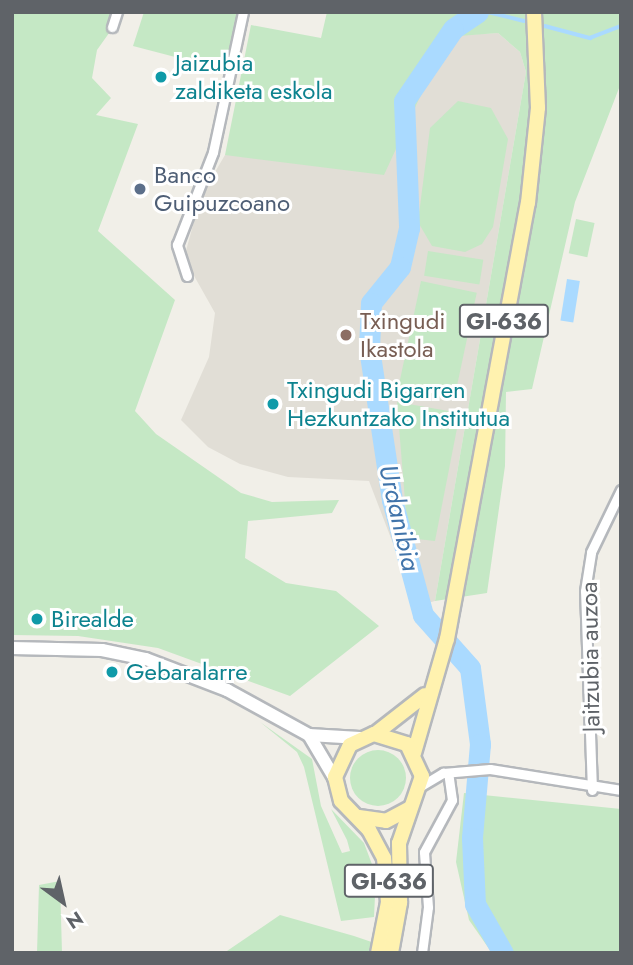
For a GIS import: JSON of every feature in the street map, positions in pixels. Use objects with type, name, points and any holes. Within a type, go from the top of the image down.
[{"type":"main road","name":"GI-636","points":[[391,953],[400,903],[399,843],[410,808],[421,786],[416,756],[430,689],[442,660],[451,618],[532,176],[538,108],[534,12]]},
{"type":"main road","name":"GI-636","points":[[378,953],[389,881],[378,846],[359,817],[341,801],[335,779],[342,754],[430,689]]},
{"type":"main road","points":[[367,736],[397,738],[416,756]]},
{"type":"main road","points":[[359,817],[386,821],[410,808]]},
{"type":"street","points":[[112,27],[117,12]]},
{"type":"street","points":[[187,276],[177,244],[214,152],[243,12]]},
{"type":"street","name":"Jaitzubia auzoa","points":[[592,790],[585,591],[591,552],[621,490]]},
{"type":"street","points":[[12,648],[102,650],[146,659],[228,690],[309,735],[367,736]]},
{"type":"street","points":[[309,735],[335,779]]},
{"type":"street","points":[[416,756],[450,773]]},
{"type":"street","points":[[421,786],[450,773],[490,769],[592,790],[621,790]]},
{"type":"street","points":[[422,953],[428,907],[424,852],[452,800],[450,773]]},
{"type":"shaded area","name":"Txingudi Ikastola","points":[[498,33],[520,52],[526,72],[435,601],[417,606],[369,481],[288,477],[240,464],[208,447],[181,420],[209,357],[215,313],[184,258],[201,196],[225,155],[411,112],[437,60],[459,35]]},
{"type":"green space","points":[[12,12],[124,12],[97,50],[92,78],[111,98],[96,115],[138,124],[98,231],[175,300],[135,411],[156,434],[241,493],[272,502],[339,500],[332,513],[248,521],[245,558],[286,583],[336,591],[379,626],[290,696],[158,648],[78,636],[12,635]]},
{"type":"green space","points":[[144,12],[239,12],[225,70],[133,46]]},
{"type":"green space","points":[[327,12],[621,12],[621,83],[575,202],[532,389],[506,392],[505,466],[487,593],[435,601],[526,72],[520,52],[498,33],[459,36],[437,60],[384,175],[225,155],[251,25],[321,38]]},
{"type":"green space","points":[[458,101],[491,108],[508,139],[493,227],[482,244],[465,252],[432,246],[418,222],[430,128]]},
{"type":"green space","points":[[576,219],[595,223],[587,257],[569,253]]},
{"type":"green space","points":[[428,251],[483,260],[479,284],[424,276]]},
{"type":"green space","points":[[421,281],[477,293],[454,400],[398,389]]},
{"type":"green space","points":[[397,402],[460,413],[435,541],[408,538]]},
{"type":"green space","points":[[260,722],[312,759],[321,806],[342,853],[350,851],[331,809],[364,843],[376,875],[374,917],[341,921],[304,767],[297,752]]},
{"type":"green space","points":[[372,750],[384,750],[394,754],[402,762],[406,778],[402,794],[394,802],[384,806],[372,806],[362,802],[354,794],[350,784],[350,772],[354,762],[362,754]]},
{"type":"green space","points":[[464,793],[621,809],[621,953],[492,953],[469,920],[456,862]]},
{"type":"green space","points":[[60,881],[62,953],[37,953],[39,885]]},
{"type":"green space","points":[[280,915],[354,936],[404,953],[224,953]]},
{"type":"water","points":[[567,279],[580,281],[573,323],[560,320]]},
{"type":"waterway","name":"Urdanibia","points":[[478,12],[453,29],[404,101],[409,228],[400,267],[371,303],[369,348],[392,500],[423,615],[470,668],[480,744],[472,838],[475,904],[503,953]]},
{"type":"waterway","points":[[488,12],[524,21]]},
{"type":"waterway","points":[[545,26],[590,38],[621,26]]},
{"type":"place","name":"Jaizubia zaldiketa eskola","points":[[161,77]]},
{"type":"place","name":"Banco Guipuzcoano","points":[[140,189]]},
{"type":"place","name":"Txingudi Ikastola","points":[[346,335]]},
{"type":"place","name":"Txingudi Bigarren Hezkuntzako Institutua","points":[[273,404]]},
{"type":"place","name":"Birealde","points":[[37,619]]},
{"type":"place","name":"Gebaralarre","points":[[112,672]]}]
